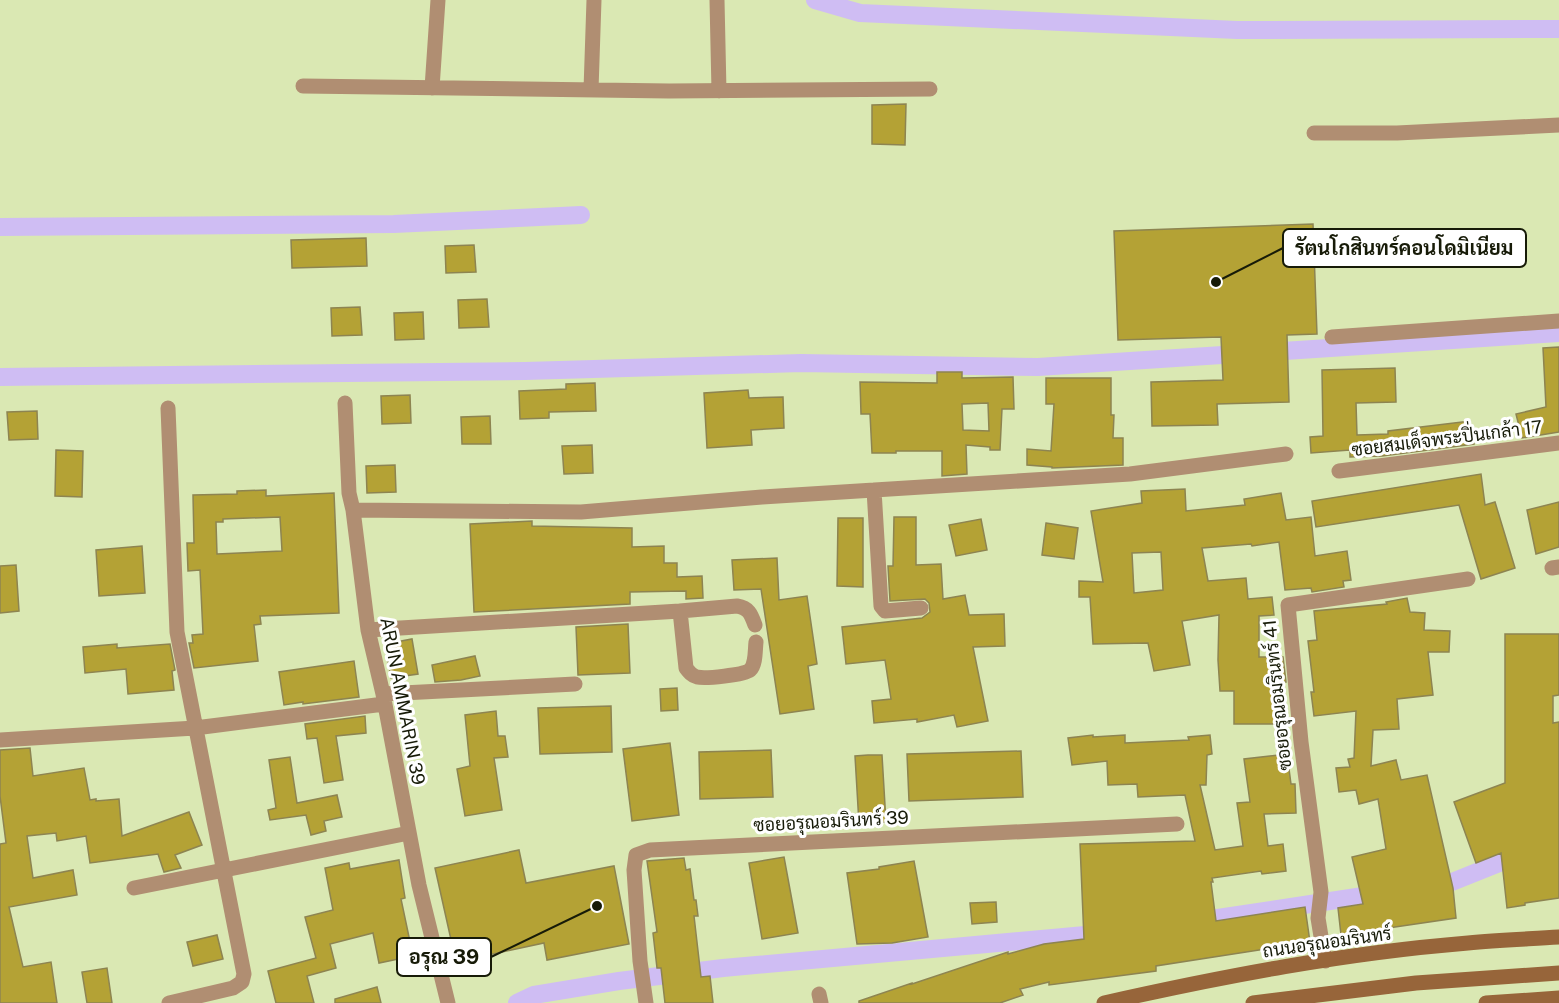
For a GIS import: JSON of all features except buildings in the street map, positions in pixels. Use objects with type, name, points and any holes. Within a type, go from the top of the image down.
[{"type":"main road","name":"ถนนอรุณอมรินทร์","points":[[1104,1003],[1236,975],[1325,961],[1467,943],[1559,937]]},
{"type":"main road","points":[[1253,1003],[1416,983],[1559,973]]},
{"type":"main road","points":[[1486,1003],[1559,998]]},
{"type":"street","points":[[432,88],[438,0]]},
{"type":"street","points":[[591,90],[594,0]]},
{"type":"street","points":[[717,0],[718,91]]},
{"type":"street","points":[[303,86],[718,91],[930,89]]},
{"type":"street","points":[[1314,133],[1397,133],[1559,125]]},
{"type":"street","points":[[1332,337],[1559,321]]},
{"type":"street","name":"ARUN AMMARIN 39","points":[[345,403],[349,493],[368,630],[419,885],[448,1003]]},
{"type":"street","points":[[168,408],[177,632],[244,974],[242,982],[233,988],[170,1003]]},
{"type":"street","name":"ซอยสมเด็จพระปิ่นเกล้า 17","points":[[1339,471],[1559,443]]},
{"type":"street","points":[[353,510],[581,512],[1130,474],[1286,454]]},
{"type":"street","points":[[874,490],[881,606],[885,611],[921,608]]},
{"type":"street","name":"ซอยอรุณอมรินทร์ 41","points":[[1325,961],[1318,918],[1319,902],[1300,742],[1288,605],[1467,579]]},
{"type":"street","points":[[368,630],[736,606],[744,607],[750,612],[755,625]]},
{"type":"street","points":[[680,611],[686,668],[691,674],[699,677],[741,674],[750,670],[754,663],[756,642]]},
{"type":"street","points":[[0,739],[195,728],[383,699],[575,684]]},
{"type":"street","name":"ซอยอรุณอมรินทร์ 39","points":[[645,996],[640,962],[634,870],[636,855],[650,850],[1177,824]]},
{"type":"street","points":[[135,888],[409,833]]},
{"type":"waterway","points":[[815,0],[860,13],[1237,30],[1559,29]]},
{"type":"waterway","points":[[0,227],[394,224],[581,215]]},
{"type":"waterway","points":[[0,377],[525,371],[801,363],[1038,367],[1559,333]]},
{"type":"waterway","points":[[1428,886],[1447,884],[1559,839]]},
{"type":"waterway","points":[[1191,922],[1383,893]]},
{"type":"waterway","points":[[517,1003],[534,995],[619,981],[723,968],[1107,933]]},
{"type":"place","name":"รัตนโกสินทร์คอนโดมิเนียม","points":[[1216,282]]},
{"type":"place","name":"อรุณ 39","points":[[597,906]]}]
